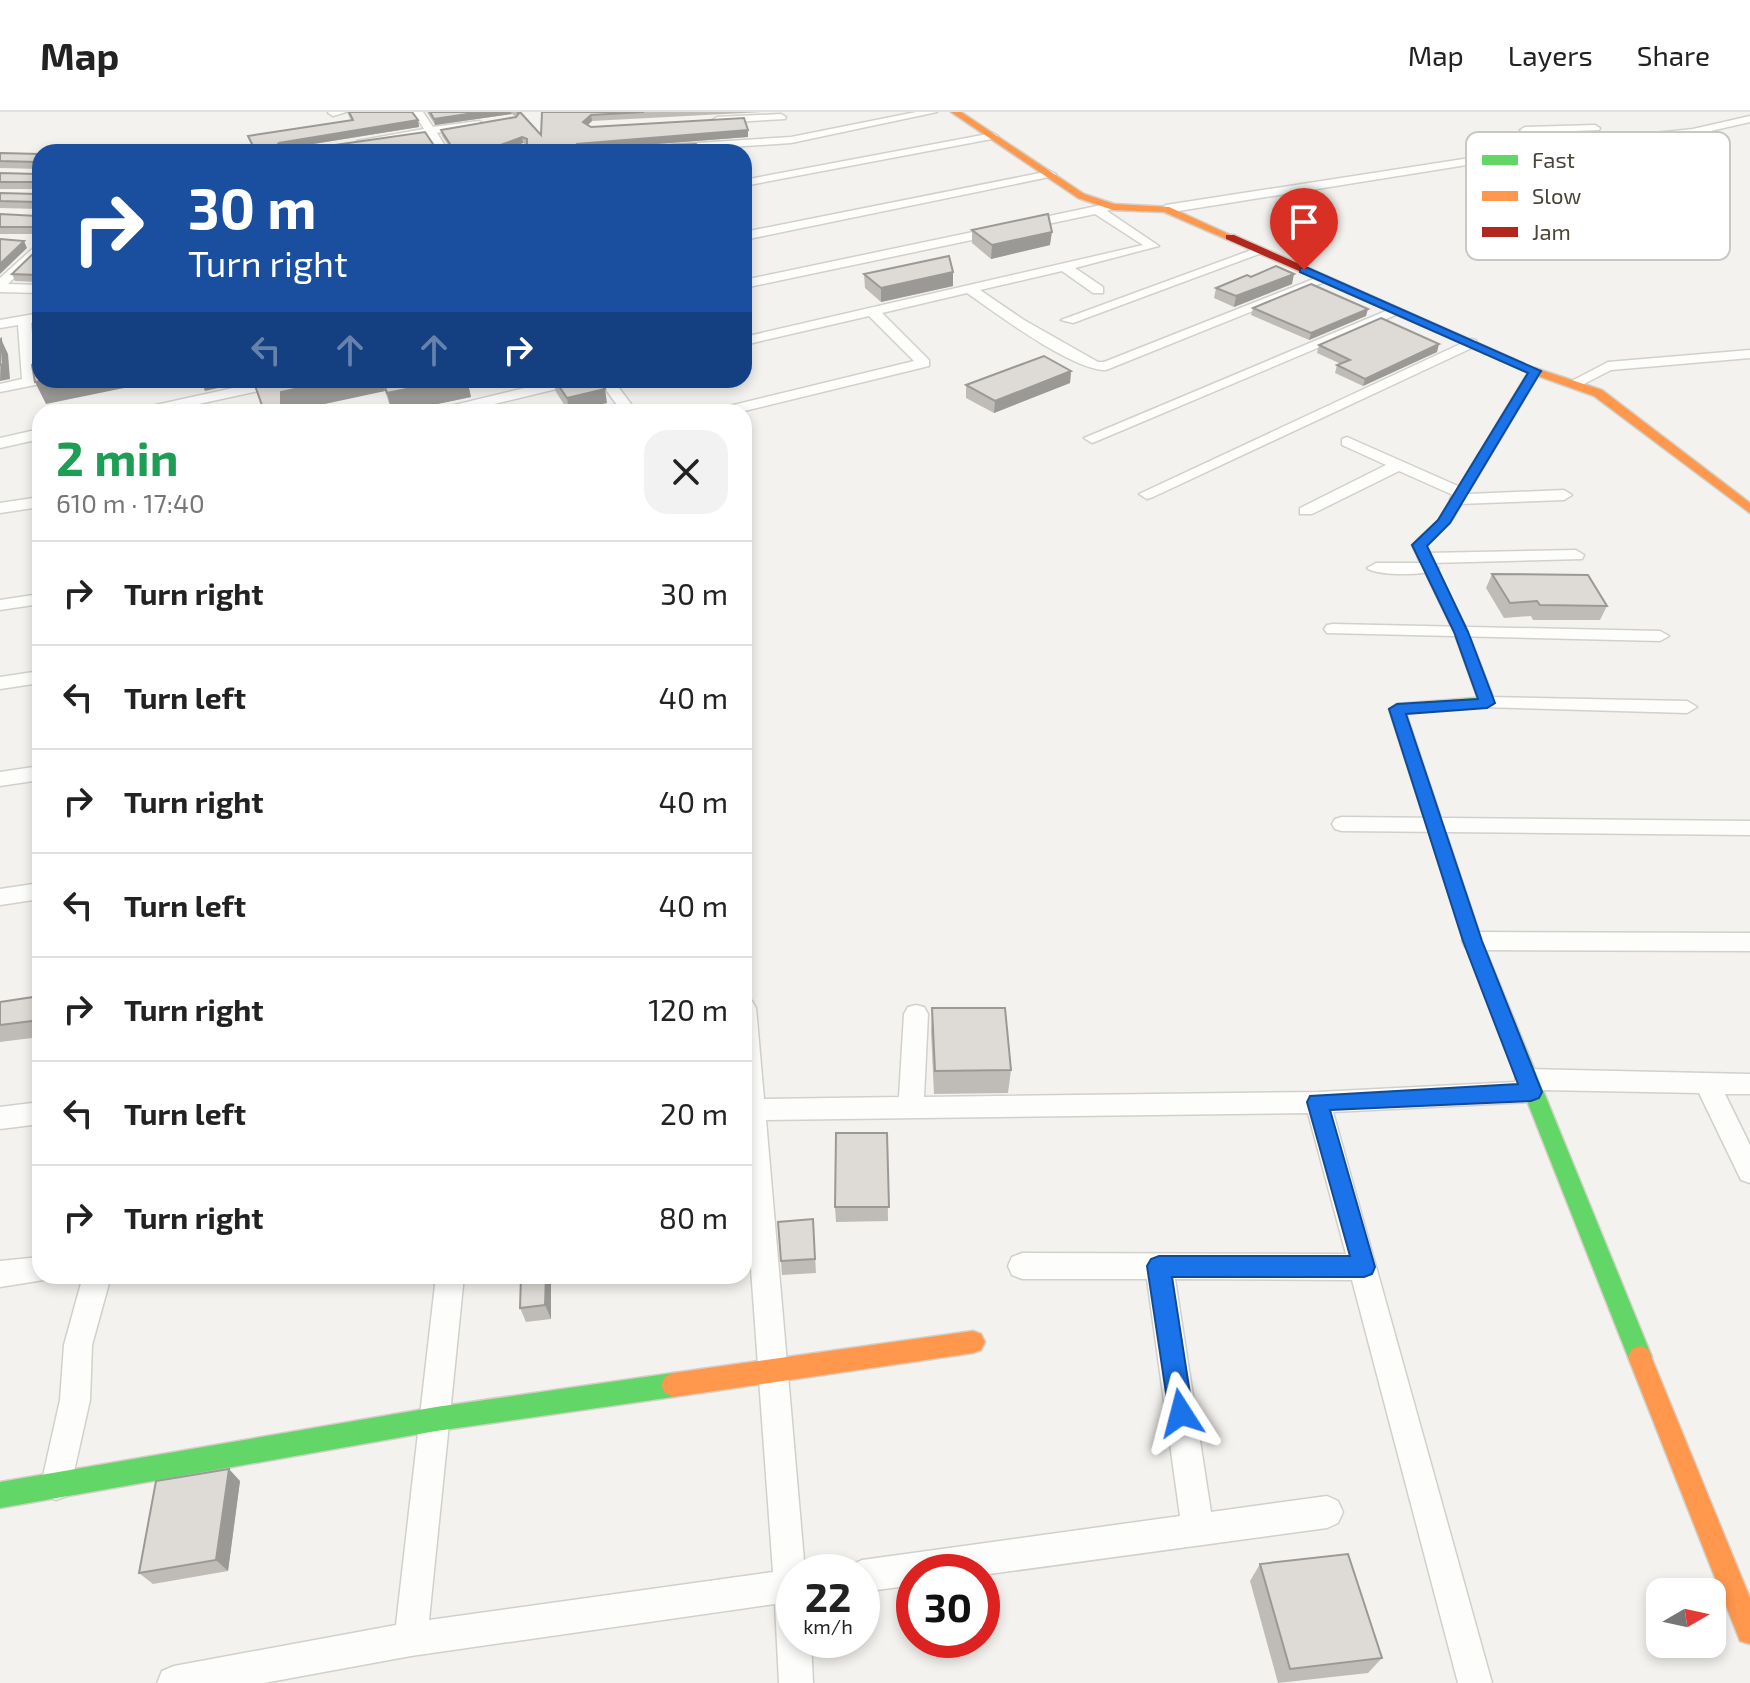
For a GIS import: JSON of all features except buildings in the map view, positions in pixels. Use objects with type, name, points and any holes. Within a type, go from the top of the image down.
[{"type":"street","points":[[418,112],[439,144]]},
{"type":"street","points":[[728,144],[791,140],[932,112]]},
{"type":"street","points":[[752,339],[1153,246],[1105,208],[1081,196],[955,112]]},
{"type":"street","points":[[1525,130],[1595,128],[1575,112]]},
{"type":"street","points":[[702,121],[780,114],[791,140]]},
{"type":"street","points":[[1693,132],[1749,115]]},
{"type":"street","points":[[344,144],[485,123]]},
{"type":"street","points":[[752,181],[993,136]]},
{"type":"street","points":[[752,282],[1105,208],[1166,209],[1466,162]]},
{"type":"street","points":[[752,234],[1050,174]]},
{"type":"street","points":[[1166,209],[1535,371],[1598,393],[1750,509]]},
{"type":"street","points":[[0,286],[32,248]]},
{"type":"street","points":[[1068,320],[1261,251]]},
{"type":"street","points":[[1065,267],[1098,290]]},
{"type":"street","points":[[970,289],[1019,323],[1095,366],[1106,366],[1326,279]]},
{"type":"street","points":[[0,286],[32,288]]},
{"type":"street","points":[[752,405],[924,363],[872,311]]},
{"type":"street","points":[[1092,438],[1398,311]]},
{"type":"street","points":[[0,324],[32,318]]},
{"type":"street","points":[[24,320],[32,369]]},
{"type":"street","points":[[1147,494],[1471,343]]},
{"type":"street","points":[[1573,384],[1608,366],[1750,354]]},
{"type":"street","points":[[1487,703],[1461,632],[1419,545],[1443,523],[1535,371]]},
{"type":"street","points":[[0,388],[32,381]]},
{"type":"street","points":[[214,404],[262,388]]},
{"type":"street","points":[[476,404],[543,388]]},
{"type":"street","points":[[0,443],[32,436]]},
{"type":"street","points":[[1347,442],[1459,496],[1564,495]]},
{"type":"street","points":[[1306,511],[1398,465]]},
{"type":"street","points":[[0,508],[32,503]]},
{"type":"street","points":[[1376,568],[1576,555]]},
{"type":"street","points":[[0,605],[32,600]]},
{"type":"street","points":[[1333,629],[1660,636]]},
{"type":"street","points":[[0,683],[32,678]]},
{"type":"street","points":[[1687,707],[1487,703],[1397,709],[1473,941],[1750,1631]]},
{"type":"street","points":[[0,779],[32,774]]},
{"type":"street","points":[[1342,824],[1750,828]]},
{"type":"street","points":[[0,897],[32,892]]},
{"type":"street","points":[[1473,941],[1750,942]]},
{"type":"street","points":[[911,1107],[916,1014]]},
{"type":"street","points":[[1707,1083],[1750,1172]]},
{"type":"street","points":[[754,1110],[1318,1102],[1529,1085],[1750,1084]]},
{"type":"street","points":[[752,1090],[752,1157]]},
{"type":"street","points":[[1318,1102],[1475,1683]]},
{"type":"street","points":[[0,1118],[32,1114]]},
{"type":"street","points":[[752,1189],[774,1371],[790,1554]]},
{"type":"street","points":[[1022,1266],[1364,1267]]},
{"type":"street","points":[[1159,1266],[1198,1530]]},
{"type":"street","points":[[0,1274],[32,1271]]},
{"type":"street","points":[[56,1485],[75,1400],[78,1345],[95,1284]]},
{"type":"street","points":[[411,1639],[449,1284]]},
{"type":"street","points":[[0,1495],[436,1419],[973,1342]]},
{"type":"street","points":[[880,1574],[1327,1512]]},
{"type":"street","points":[[174,1683],[411,1639],[776,1587]]},
{"type":"street","points":[[795,1658],[796,1683]]},
{"type":"traffic: fast","points":[[1487,702],[1397,709],[1473,941],[1640,1357]]},
{"type":"traffic: fast","points":[[0,1495],[436,1419],[673,1385]]},
{"type":"traffic: slow","points":[[955,112],[1081,196],[1113,207],[1166,209],[1230,237]]},
{"type":"traffic: slow","points":[[1487,702],[1461,632],[1419,545],[1443,523],[1535,371]]},
{"type":"traffic: slow","points":[[1537,372],[1598,393],[1750,509]]},
{"type":"traffic: slow","points":[[673,1385],[973,1342]]},
{"type":"traffic: slow","points":[[1640,1357],[1750,1631]]},
{"type":"traffic: jam","points":[[1230,237],[1537,372]]},
{"type":"route","points":[[1181,1413],[1159,1266],[1364,1267],[1318,1102],[1531,1092],[1473,941],[1397,709],[1487,703],[1461,632],[1419,545],[1443,523],[1535,371],[1304,270]]}]
